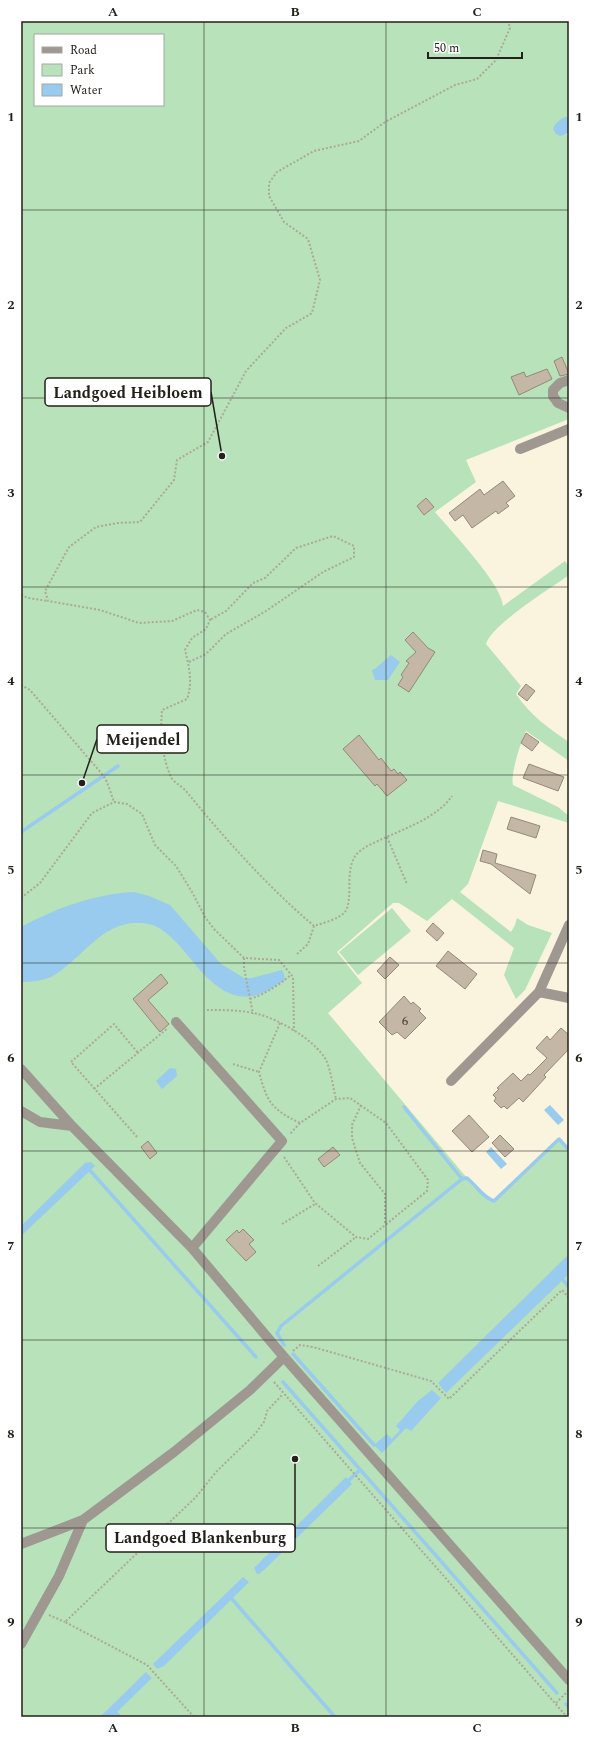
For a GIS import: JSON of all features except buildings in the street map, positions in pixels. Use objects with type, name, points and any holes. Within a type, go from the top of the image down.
[{"type":"street","points":[[569,380],[560,383],[553,390],[553,396],[558,403],[569,408]]},
{"type":"street","points":[[520,449],[569,430]]},
{"type":"street","points":[[451,1080],[539,992],[569,926]]},
{"type":"street","points":[[539,992],[569,998]]},
{"type":"street","points":[[176,1022],[280,1144],[192,1248]]},
{"type":"street","points":[[21,1069],[72,1126],[192,1248],[284,1358],[569,1680]]},
{"type":"street","points":[[21,1112],[40,1122],[72,1126]]},
{"type":"street","points":[[21,1544],[83,1520],[174,1452],[250,1390],[284,1358]]},
{"type":"street","points":[[21,1644],[59,1576],[83,1520]]},
{"type":"path","points":[[48,601],[45,591],[70,547],[96,527],[118,523],[140,522],[174,480],[178,460],[208,442],[246,371],[286,328],[312,313],[320,280],[308,239],[284,222],[269,196],[269,183],[277,172],[314,151],[359,141],[385,122],[455,85],[478,79],[496,60],[510,28],[508,21]]},
{"type":"path","points":[[188,662],[206,654],[226,634],[266,611],[323,572],[354,557],[354,546],[333,536],[296,548],[265,578],[253,584],[226,611],[210,620],[206,629],[192,638],[185,650],[188,662],[190,690],[187,699],[162,710],[161,720],[164,757],[171,779],[183,787],[212,823],[286,902],[314,926]]},
{"type":"path","points":[[21,595],[28,598],[100,610],[139,623],[172,621],[197,610],[205,612],[210,620]]},
{"type":"path","points":[[21,685],[30,690],[102,774],[107,782],[114,802]]},
{"type":"path","points":[[314,926],[337,917],[345,912],[349,899],[349,873],[356,855],[372,844],[416,824],[446,805],[452,796]]},
{"type":"path","points":[[21,898],[40,883],[92,813],[114,802],[127,804],[142,814],[155,845],[176,866],[192,892],[204,917],[214,929],[244,958],[279,960],[293,977],[294,1031]]},
{"type":"path","points":[[387,837],[407,884]]},
{"type":"path","points":[[297,954],[308,944],[314,926]]},
{"type":"path","points":[[244,958],[244,968],[253,1014]]},
{"type":"path","points":[[250,999],[260,996],[291,975]]},
{"type":"path","points":[[207,1010],[230,1010],[253,1014],[280,1023],[294,1031],[314,1046],[326,1060],[336,1099]]},
{"type":"path","points":[[94,1089],[176,1022]]},
{"type":"path","points":[[280,1023],[259,1072],[270,1103],[288,1117],[300,1123]]},
{"type":"path","points":[[137,1137],[71,1062],[114,1024],[138,1053]]},
{"type":"path","points":[[233,1064],[259,1072]]},
{"type":"path","points":[[350,1098],[386,1123],[428,1180],[427,1191],[368,1239],[356,1237],[316,1203],[280,1144],[300,1123],[336,1099],[350,1098]]},
{"type":"path","points":[[360,1105],[352,1125],[352,1138],[360,1163],[385,1194],[385,1225]]},
{"type":"path","points":[[282,1224],[316,1203]]},
{"type":"path","points":[[318,1266],[356,1237]]},
{"type":"path","points":[[284,1358],[300,1345],[313,1347],[431,1381],[449,1399],[562,1290],[569,1298]]},
{"type":"path","points":[[267,1374],[568,1717]]},
{"type":"path","points":[[65,1622],[196,1497],[216,1472],[255,1434],[264,1422],[267,1411],[283,1394]]},
{"type":"path","points":[[44,1612],[147,1665],[194,1717]]},
{"type":"path","points":[[556,1703],[569,1690]]},
{"type":"green space","points":[[21,21],[569,21],[569,117],[565,117],[566,135],[569,133],[569,419],[466,460],[476,482],[435,512],[475,558],[494,585],[503,606],[565,561],[569,567],[569,575],[510,617],[490,636],[486,644],[521,686],[516,694],[521,701],[533,715],[569,742],[569,761],[526,731],[514,766],[512,780],[513,785],[558,807],[569,816],[569,823],[498,801],[468,884],[460,892],[511,932],[517,918],[528,925],[552,933],[525,990],[516,999],[504,975],[514,948],[452,899],[427,921],[399,903],[393,903],[337,952],[362,983],[328,1013],[467,1178],[490,1199],[494,1201],[559,1139],[569,1151],[569,1717],[21,1717]]},
{"type":"green space","points":[[392,908],[411,931],[358,975],[339,952]]},
{"type":"water","points":[[569,117],[569,133],[560,136],[556,134],[553,129],[561,119]]},
{"type":"water","points":[[391,655],[400,662],[388,680],[375,680],[372,670]]},
{"type":"water","points":[[134,892],[149,896],[170,905],[221,964],[244,978],[252,978],[282,970],[285,980],[262,994],[241,996],[229,993],[209,980],[177,943],[164,932],[149,924],[133,923],[119,926],[107,932],[63,969],[51,977],[36,981],[21,982],[21,927],[76,903],[119,893]]},
{"type":"water","points":[[170,1068],[176,1069],[177,1076],[162,1089],[156,1081]]},
{"type":"water","points":[[550,1105],[564,1120],[558,1125],[544,1110]]},
{"type":"water","points":[[491,1147],[507,1164],[501,1169],[486,1152]]},
{"type":"water","points":[[91,1162],[95,1166],[21,1236],[21,1226],[85,1163]]},
{"type":"water","points":[[569,1254],[569,1274],[446,1393],[438,1383]]},
{"type":"water","points":[[432,1390],[441,1398],[411,1431],[406,1428],[382,1453],[374,1445],[387,1434],[392,1439],[400,1430],[396,1426],[418,1401]]},
{"type":"water","points":[[346,1477],[352,1484],[264,1570],[257,1574],[254,1568]]},
{"type":"water","points":[[243,1577],[249,1582],[164,1666],[157,1669],[153,1664]]},
{"type":"water","points":[[146,1672],[152,1678],[112,1717],[100,1717]]},
{"type":"waterway","points":[[21,832],[118,766]]},
{"type":"waterway","points":[[404,1107],[462,1179]]},
{"type":"waterway","points":[[284,1345],[277,1333],[281,1326],[462,1179],[467,1178],[483,1194],[494,1201],[559,1139],[569,1150]]},
{"type":"waterway","points":[[87,1167],[256,1357]]},
{"type":"waterway","points":[[563,1280],[569,1287]]},
{"type":"waterway","points":[[293,1354],[374,1445]]},
{"type":"waterway","points":[[283,1382],[557,1693]]},
{"type":"waterway","points":[[348,1481],[360,1470]]},
{"type":"waterway","points":[[232,1599],[335,1717]]},
{"type":"waterway","points":[[566,1704],[569,1707]]},
{"type":"waterway","points":[[116,1713],[120,1717]]},
{"type":"place","name":"Landgoed Heibloem","points":[[222,456]]},
{"type":"place","name":"Meijendel","points":[[82,783]]},
{"type":"place","name":"Landgoed Blankenburg","points":[[295,1459]]}]
